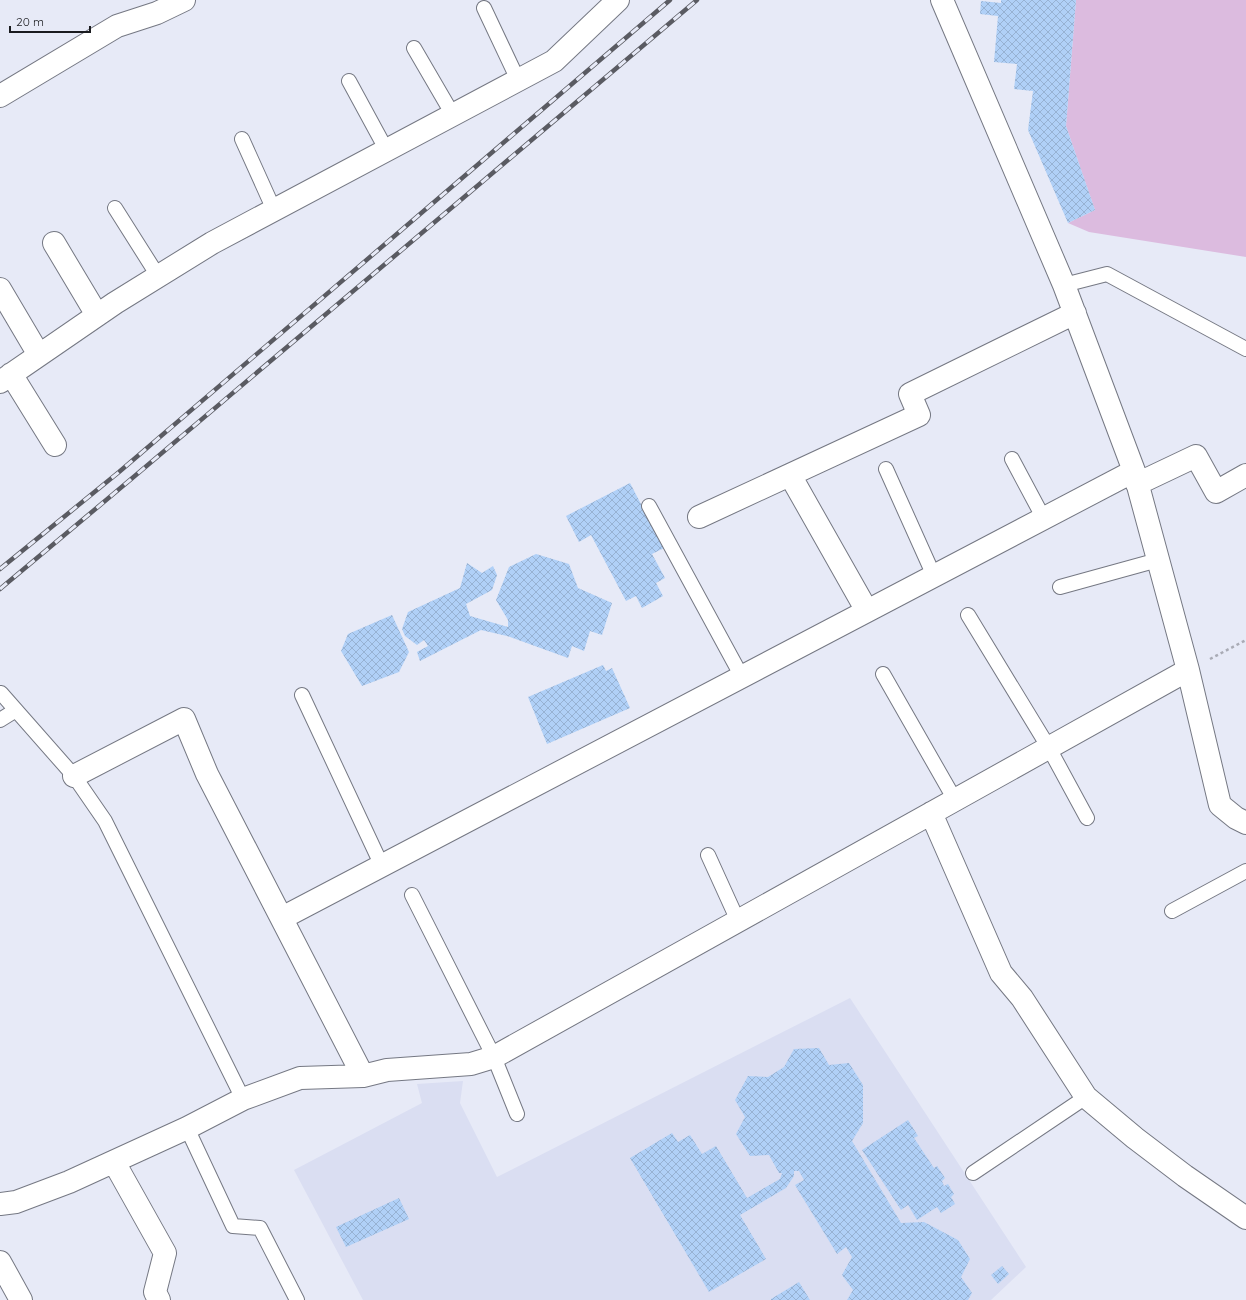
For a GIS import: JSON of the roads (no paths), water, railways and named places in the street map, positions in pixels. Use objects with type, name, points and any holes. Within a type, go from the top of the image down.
[{"type":"street","points":[[0,96],[117,26],[157,13],[184,0]]},
{"type":"street","points":[[55,444],[6,378],[158,276],[212,243],[554,61],[617,0]]},
{"type":"street","points":[[942,0],[1064,284],[1136,478],[1188,670],[1220,805],[1236,818],[1246,823]]},
{"type":"street","points":[[54,243],[97,316]]},
{"type":"street","points":[[0,289],[39,355]]},
{"type":"street","points":[[699,517],[919,415],[910,394],[1075,313]]},
{"type":"street","points":[[282,918],[1044,519],[1136,478],[1196,456],[1216,492],[1246,475]]},
{"type":"street","points":[[790,475],[867,611]]},
{"type":"street","points":[[0,1204],[16,1202],[69,1182],[187,1128],[244,1099],[300,1078],[363,1076],[387,1070],[471,1064],[494,1057],[1188,670]]},
{"type":"street","points":[[74,776],[184,719],[207,774],[363,1076]]},
{"type":"street","points":[[931,813],[1001,973],[1022,998],[1086,1097],[1134,1138],[1185,1176],[1246,1218]]},
{"type":"street","points":[[114,1162],[165,1253],[155,1292],[159,1300]]},
{"type":"street","points":[[0,1262],[22,1300]]},
{"type":"lane","points":[[484,8],[518,80]]},
{"type":"lane","points":[[414,48],[453,115]]},
{"type":"lane","points":[[349,81],[387,151]]},
{"type":"lane","points":[[242,139],[274,210]]},
{"type":"lane","points":[[115,208],[158,276]]},
{"type":"lane","points":[[1064,284],[1107,274],[1246,349]]},
{"type":"lane","points":[[1012,459],[1044,519]]},
{"type":"lane","points":[[886,469],[934,576]]},
{"type":"lane","points":[[649,506],[742,677]]},
{"type":"lane","points":[[1060,587],[1158,560]]},
{"type":"lane","points":[[968,615],[1049,748],[1087,818]]},
{"type":"lane","points":[[883,674],[955,800]]},
{"type":"lane","points":[[1,693],[74,776],[106,821],[244,1099]]},
{"type":"lane","points":[[302,695],[382,866]]},
{"type":"lane","points":[[0,720],[16,710]]},
{"type":"lane","points":[[708,855],[738,921]]},
{"type":"lane","points":[[1172,911],[1246,871]]},
{"type":"lane","points":[[412,894],[494,1057],[517,1114]]},
{"type":"lane","points":[[972,1173],[1086,1097]]},
{"type":"lane","points":[[187,1128],[234,1226],[260,1228],[297,1300]]},
{"type":"railway","points":[[0,569],[119,472],[670,0]]},
{"type":"railway","points":[[0,589],[697,0]]}]
